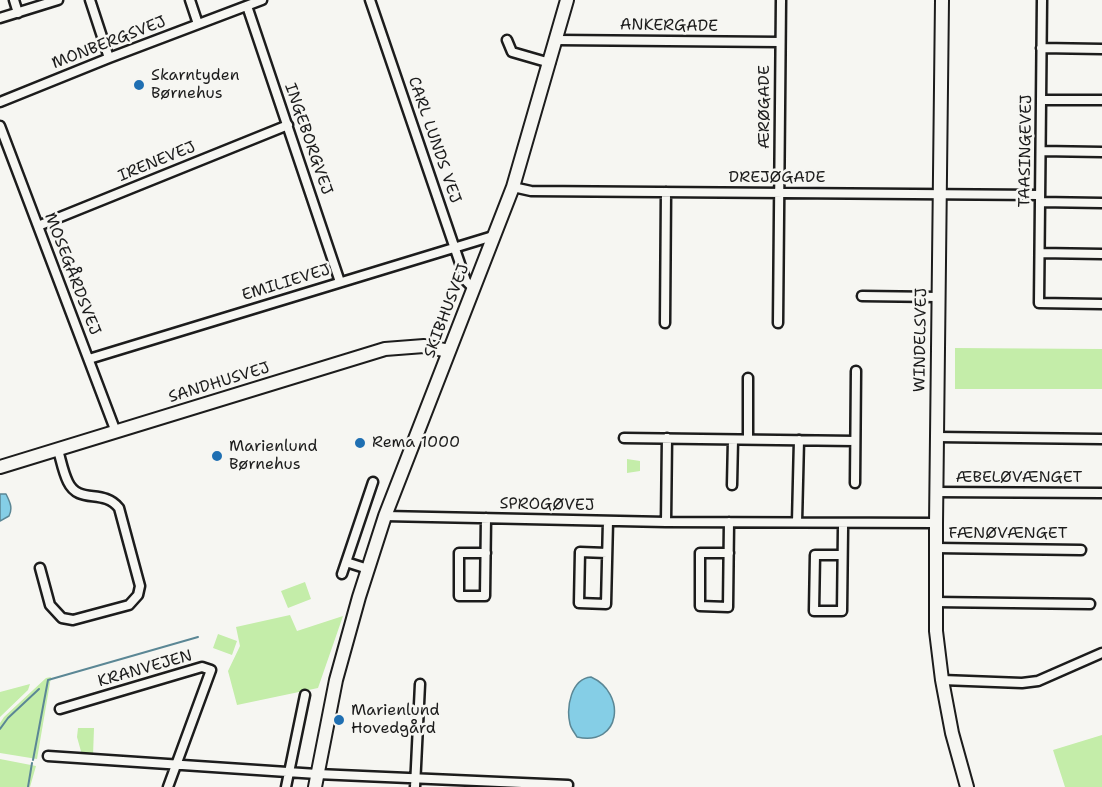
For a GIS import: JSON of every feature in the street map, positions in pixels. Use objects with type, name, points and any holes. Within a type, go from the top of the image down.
[{"type":"street","points":[[14,0],[18,13]]},
{"type":"street","points":[[0,18],[58,0]]},
{"type":"street","points":[[90,0],[109,58]]},
{"type":"street","points":[[190,0],[198,24]]},
{"type":"street","name":"MONBERGSVEJ","points":[[0,102],[262,0]]},
{"type":"street","name":"CARL LUNDS VEJ","points":[[370,0],[466,281],[473,288]]},
{"type":"street","name":"SKIBHUSVEJ","points":[[315,787],[336,680],[368,569],[385,516],[513,187],[567,0]]},
{"type":"street","name":"ÆRØGADE","points":[[778,323],[781,0]]},
{"type":"street","name":"WINDELSVEJ","points":[[942,0],[935,602],[942,680],[952,737],[967,787]]},
{"type":"street","name":"TAASINGEVEJ","points":[[1042,0],[1039,303],[1102,304]]},
{"type":"street","name":"INGEBORGVEJ","points":[[247,6],[340,282]]},
{"type":"street","points":[[507,40],[512,52],[550,63]]},
{"type":"street","name":"ANKERGADE","points":[[557,40],[780,42]]},
{"type":"street","points":[[1041,48],[1102,49]]},
{"type":"street","points":[[1041,100],[1102,100]]},
{"type":"street","name":"IRENEVEJ","points":[[38,226],[288,124]]},
{"type":"street","name":"MOSEGÅRDSVEJ","points":[[0,126],[116,432]]},
{"type":"street","points":[[1041,151],[1102,152]]},
{"type":"street","name":"DREJØGADE","points":[[513,187],[531,191],[940,195],[1040,198],[1102,203]]},
{"type":"street","points":[[665,322],[666,192]]},
{"type":"street","name":"EMILIEVEJ","points":[[89,359],[493,236]]},
{"type":"street","points":[[1040,253],[1102,254]]},
{"type":"street","points":[[862,296],[938,297]]},
{"type":"street","name":"SANDHUSVEJ","points":[[0,467],[385,349],[424,346],[449,351]]},
{"type":"street","points":[[855,483],[856,371]]},
{"type":"street","points":[[748,378],[748,439]]},
{"type":"street","points":[[937,437],[1102,439]]},
{"type":"street","points":[[624,438],[855,441]]},
{"type":"street","points":[[666,522],[667,438]]},
{"type":"street","points":[[732,485],[733,440]]},
{"type":"street","points":[[798,522],[799,440]]},
{"type":"street","points":[[40,568],[50,605],[62,618],[73,620],[129,605],[138,595],[140,586],[119,508],[106,497],[81,495],[73,490],[68,483],[58,450]]},
{"type":"street","points":[[342,574],[374,482]]},
{"type":"street","name":"ÆBELØVÆNGET","points":[[936,492],[1102,494]]},
{"type":"street","name":"SPROGØVEJ","points":[[385,516],[666,522],[936,523]]},
{"type":"street","name":"SPROGØVEJ","points":[[486,519],[486,553],[485,596],[459,596],[459,553],[486,553]]},
{"type":"street","name":"SPROGØVEJ","points":[[607,553],[580,552],[579,603],[606,604],[608,521]]},
{"type":"street","points":[[729,522],[729,554],[728,607],[700,606],[700,553],[729,554]]},
{"type":"street","points":[[842,555],[814,555],[814,610],[842,610],[843,523]]},
{"type":"street","name":"FÆNØVÆNGET","points":[[936,548],[1081,550]]},
{"type":"street","points":[[346,562],[368,569]]},
{"type":"street","points":[[935,602],[1090,604]]},
{"type":"street","points":[[942,680],[1022,683],[1038,681],[1102,652]]},
{"type":"street","name":"KRANVEJEN","points":[[60,709],[202,667],[211,670],[168,787]]},
{"type":"street","points":[[416,782],[420,684]]},
{"type":"street","points":[[286,787],[305,695]]},
{"type":"street","points":[[48,756],[416,782],[568,785]]},
{"type":"green space","points":[[955,348],[1102,349],[1102,389],[955,389]]},
{"type":"green space","points":[[627,459],[640,461],[640,471],[627,473]]},
{"type":"green space","points":[[305,582],[311,599],[288,608],[281,591]]},
{"type":"green space","points":[[290,615],[297,631],[343,616],[318,688],[237,705],[228,671],[240,646],[236,627]]},
{"type":"green space","points":[[218,634],[237,641],[232,655],[213,648]]},
{"type":"green space","points":[[51,677],[37,759],[0,753],[0,723],[4,717],[46,678]]},
{"type":"green space","points":[[30,684],[28,690],[0,717],[0,692]]},
{"type":"green space","points":[[78,728],[94,728],[93,756],[82,755],[77,737]]},
{"type":"green space","points":[[1102,735],[1102,787],[1065,787],[1053,750]]},
{"type":"green space","points":[[0,759],[36,766],[30,787],[0,787]]},
{"type":"water","points":[[0,494],[6,494],[11,508],[9,516],[0,521]]},
{"type":"water","points":[[591,677],[603,685],[610,695],[614,706],[614,717],[610,727],[603,734],[592,738],[577,737],[570,724],[570,702],[579,683]]},
{"type":"waterway","points":[[33,760],[48,680],[198,637]]},
{"type":"waterway","points":[[0,729],[8,718],[39,689]]},
{"type":"waterway","points":[[28,787],[32,763]]},
{"type":"place","name":"Skarntyden Børnehus","points":[[139,85]]},
{"type":"place","name":"Rema 1000","points":[[360,443]]},
{"type":"place","name":"Marienlund Børnehus","points":[[217,456]]},
{"type":"place","name":"Marienlund Hovedgård","points":[[339,720]]}]
